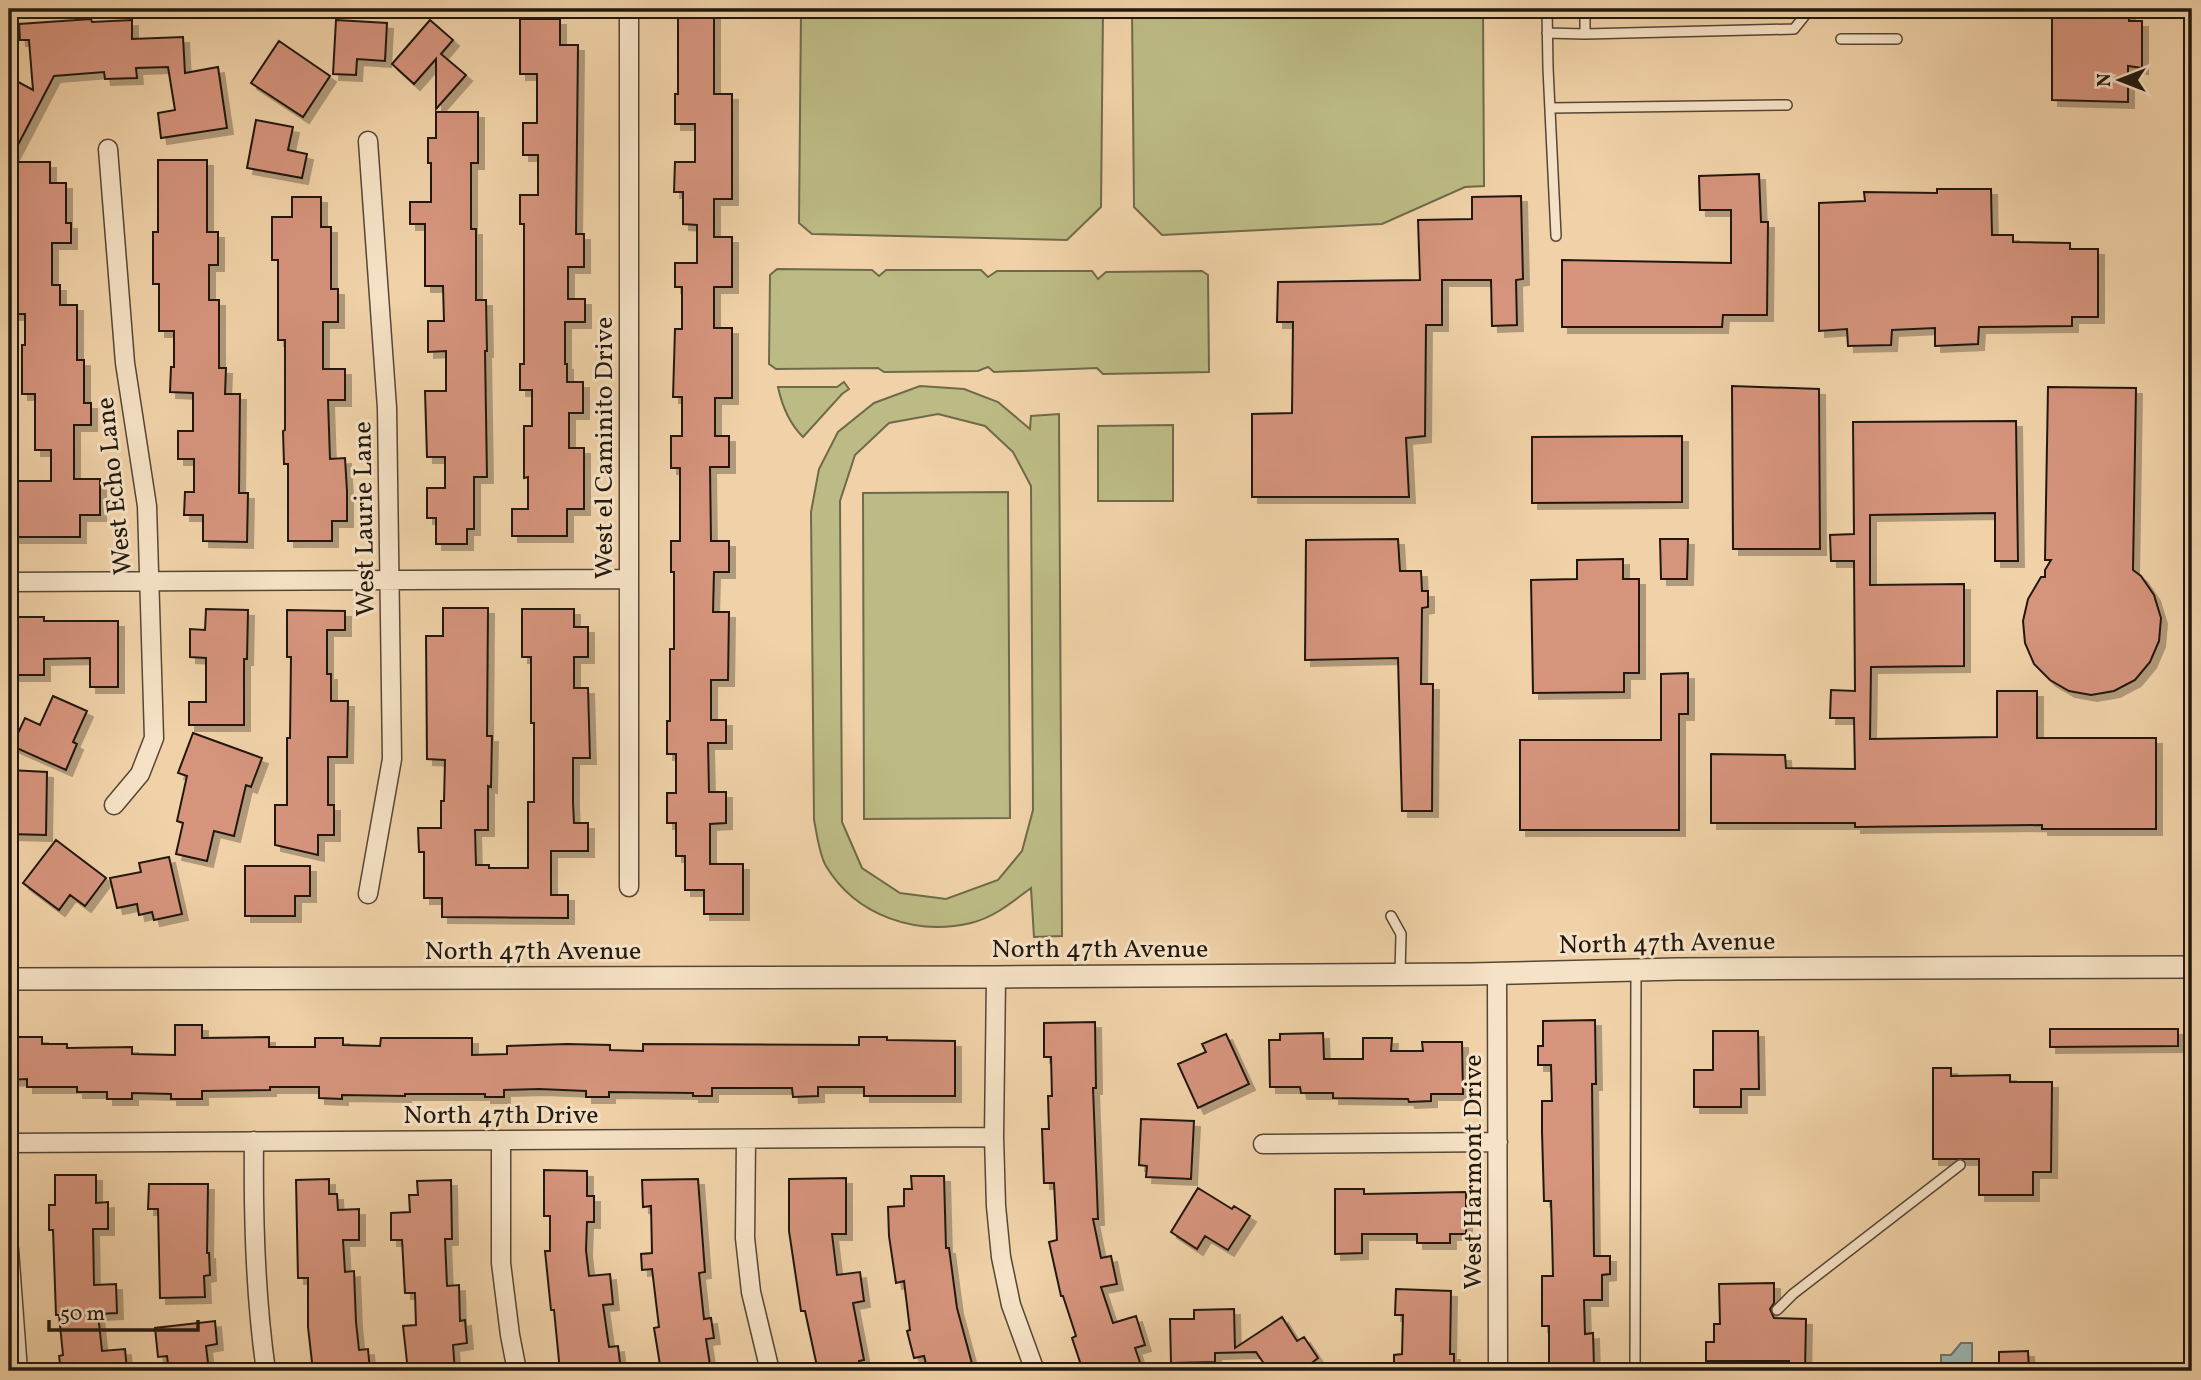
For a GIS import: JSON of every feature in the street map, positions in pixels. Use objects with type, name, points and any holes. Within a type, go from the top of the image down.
[{"type":"street","name":"West el Caminito Drive","points":[[629,9],[629,887]]},
{"type":"street","name":"West Laurie Lane","points":[[368,141],[387,408],[392,759],[368,894]]},
{"type":"street","name":"West Echo Lane","points":[[108,149],[125,363],[147,506],[153,738],[140,774],[114,805]]},
{"type":"street","points":[[9,582],[629,579]]},
{"type":"street","name":"North 47th Avenue","points":[[9,979],[996,977],[2192,967]]},
{"type":"street","name":"West Harmont Drive","points":[[1497,973],[1498,1371]]},
{"type":"street","points":[[996,977],[994,1137],[1001,1257],[1011,1305],[1035,1371]]},
{"type":"street","name":"North 47th Drive","points":[[9,1143],[994,1137]]},
{"type":"street","points":[[746,1139],[745,1238],[751,1292],[770,1371]]},
{"type":"street","points":[[501,1140],[501,1263],[517,1371]]},
{"type":"street","points":[[254,1141],[253,1209],[267,1371]]},
{"type":"street","points":[[1263,1144],[1498,1142]]},
{"type":"street","points":[[9,1249],[18,1371]]},
{"type":"lane","points":[[1547,9],[1556,236]]},
{"type":"lane","points":[[1585,9],[1585,34]]},
{"type":"lane","points":[[1547,33],[1794,29],[1810,9]]},
{"type":"lane","points":[[1841,39],[1897,39]]},
{"type":"lane","points":[[1550,108],[1787,105]]},
{"type":"lane","points":[[1391,916],[1401,934],[1400,974]]},
{"type":"lane","points":[[1635,1371],[1636,970]]},
{"type":"lane","points":[[1777,1310],[1793,1294],[1961,1165]]},
{"type":"shaded area","points":[[801,9],[1103,9],[1101,207],[1067,240],[812,234],[799,223]]},
{"type":"shaded area","points":[[1132,9],[1483,9],[1484,186],[1465,187],[1382,224],[1162,235],[1134,207]]},
{"type":"shaded area","points":[[777,269],[872,270],[879,276],[886,270],[981,270],[988,277],[997,271],[1092,271],[1098,279],[1106,272],[1202,271],[1208,275],[1209,372],[1103,374],[1097,368],[994,372],[988,367],[978,371],[884,372],[878,368],[776,369],[769,364],[770,275]]},
{"type":"shaded area","points":[[844,382],[849,389],[803,437],[787,414],[778,387],[837,387]]},
{"type":"shaded area","points":[[920,386],[964,389],[998,402],[1030,429],[1031,416],[1059,414],[1062,936],[1034,937],[1031,888],[996,913],[971,923],[929,927],[889,918],[854,898],[826,866],[822,856],[814,820],[811,512],[819,469],[838,432],[874,403]],"holes":[[[938,414],[985,426],[1013,452],[1031,486],[1033,810],[1022,851],[998,880],[946,899],[900,893],[862,868],[842,822],[840,501],[855,455],[889,423]]]},
{"type":"shaded area","points":[[1173,425],[1173,501],[1098,501],[1098,426]]},
{"type":"shaded area","points":[[1008,492],[1010,818],[864,819],[863,493]]},
{"type":"water","points":[[1961,1343],[1972,1343],[1972,1371],[1951,1371],[1950,1364],[1941,1364],[1941,1355],[1951,1355]]},
{"type":"building","points":[[678,9],[714,9],[714,94],[732,94],[732,199],[714,199],[714,237],[732,237],[732,287],[714,287],[714,328],[732,328],[732,398],[715,398],[715,436],[729,436],[729,467],[710,467],[711,541],[729,541],[729,572],[714,572],[713,612],[729,612],[728,680],[711,680],[711,720],[726,720],[726,743],[708,743],[709,792],[726,792],[726,823],[710,824],[710,864],[743,864],[743,914],[704,914],[704,890],[685,890],[685,856],[676,856],[676,823],[667,823],[667,793],[676,793],[676,754],[667,754],[670,649],[674,649],[674,572],[671,572],[671,541],[680,541],[680,468],[671,468],[671,436],[682,436],[682,397],[673,397],[675,329],[682,329],[682,287],[675,287],[675,263],[697,263],[697,225],[683,224],[683,192],[674,192],[675,162],[695,162],[695,124],[675,124],[675,94],[678,94]]},
{"type":"building","points":[[2052,9],[2129,9],[2129,21],[2142,21],[2142,68],[2128,66],[2128,102],[2052,100]]},
{"type":"building","points":[[91,19],[92,22],[132,20],[132,39],[183,37],[185,73],[218,67],[227,128],[161,138],[158,113],[175,110],[168,67],[136,68],[137,78],[105,79],[104,72],[54,76],[9,162],[9,77],[33,90],[29,40],[20,40],[19,24]]},
{"type":"building","points":[[520,19],[560,19],[560,45],[578,45],[576,234],[584,234],[584,267],[568,267],[568,299],[585,299],[585,322],[565,322],[565,364],[567,382],[583,382],[583,413],[569,413],[569,448],[584,448],[584,509],[567,509],[567,536],[512,536],[512,509],[528,509],[528,477],[524,478],[524,426],[532,426],[532,390],[520,390],[520,364],[524,364],[524,224],[520,224],[520,195],[538,195],[538,155],[523,155],[523,123],[537,123],[537,74],[520,74]]},
{"type":"building","points":[[336,20],[387,23],[385,61],[357,59],[356,75],[333,74]]},
{"type":"building","points":[[430,20],[453,40],[441,54],[466,75],[436,109],[436,59],[414,84],[392,64]]},
{"type":"building","points":[[279,41],[330,76],[303,117],[251,83]]},
{"type":"building","points":[[436,112],[478,112],[478,163],[471,163],[471,229],[476,229],[476,300],[486,300],[487,477],[474,477],[474,529],[467,529],[467,544],[436,544],[436,518],[427,518],[427,488],[445,488],[445,457],[427,457],[425,391],[446,391],[446,351],[428,352],[428,321],[444,321],[443,286],[425,286],[425,224],[410,224],[410,202],[431,202],[428,138],[436,138]]},
{"type":"building","points":[[256,120],[293,127],[288,150],[307,154],[302,178],[247,168]]},
{"type":"building","points":[[158,160],[207,160],[207,232],[218,232],[218,265],[209,265],[209,300],[219,300],[219,368],[226,368],[225,394],[240,394],[239,493],[248,493],[247,542],[203,541],[203,515],[184,515],[185,492],[194,492],[194,459],[178,459],[178,431],[193,431],[193,393],[170,392],[171,367],[174,367],[174,331],[159,331],[159,284],[153,284],[153,232],[158,232]]},
{"type":"building","points":[[9,162],[50,162],[50,183],[66,183],[66,223],[71,223],[71,243],[52,243],[52,285],[60,285],[60,305],[77,305],[77,360],[84,360],[84,403],[91,403],[91,425],[74,425],[74,479],[100,479],[100,515],[80,515],[80,537],[9,537],[11,481],[51,481],[51,450],[35,450],[35,394],[22,394],[25,314],[13,314],[13,285],[16,285],[16,212],[9,212]]},
{"type":"building","points":[[1759,174],[1761,222],[1768,222],[1767,315],[1723,315],[1722,327],[1562,327],[1562,260],[1731,263],[1731,210],[1700,210],[1699,176]]},
{"type":"building","points":[[1937,189],[1991,189],[1992,235],[2013,235],[2013,242],[2070,243],[2070,249],[2098,249],[2098,317],[2072,317],[2072,326],[1979,327],[1978,344],[1935,346],[1935,328],[1892,330],[1891,345],[1848,346],[1847,329],[1819,331],[1819,203],[1865,201],[1864,192],[1937,193]]},
{"type":"building","points":[[1521,196],[1523,279],[1516,280],[1517,325],[1492,326],[1491,280],[1442,280],[1442,325],[1426,325],[1425,436],[1406,438],[1409,497],[1252,497],[1252,414],[1292,413],[1293,322],[1277,322],[1278,282],[1420,280],[1418,220],[1472,219],[1472,197]]},
{"type":"building","points":[[292,197],[321,197],[321,227],[331,227],[331,289],[338,289],[338,322],[323,322],[323,369],[345,369],[345,400],[328,400],[330,459],[345,458],[347,491],[347,521],[332,521],[332,541],[288,541],[288,464],[284,464],[283,431],[285,340],[278,340],[278,260],[272,260],[272,217],[292,217]]},
{"type":"building","points":[[1732,386],[1819,389],[1820,549],[1733,549]]},
{"type":"building","points":[[2048,387],[2136,388],[2133,570],[2141,576],[2154,595],[2161,618],[2159,641],[2150,662],[2135,680],[2114,691],[2091,695],[2069,691],[2050,680],[2034,664],[2025,643],[2023,621],[2028,599],[2041,577],[2045,577],[2045,570],[2051,560],[2045,560]]},
{"type":"building","points":[[2016,421],[2018,561],[1995,561],[1995,513],[1870,515],[1870,585],[1964,584],[1964,666],[1871,667],[1870,739],[1997,737],[1997,691],[2037,691],[2037,738],[2156,738],[2156,829],[2042,829],[2042,825],[1855,827],[1855,823],[1711,823],[1711,754],[1785,755],[1786,768],[1855,769],[1854,718],[1830,718],[1831,690],[1855,691],[1854,561],[1831,561],[1830,535],[1854,534],[1853,422]]},
{"type":"building","points":[[1682,436],[1682,502],[1532,503],[1532,437]]},
{"type":"building","points":[[1398,539],[1400,571],[1421,571],[1422,591],[1428,591],[1428,607],[1422,608],[1421,684],[1433,684],[1432,811],[1402,811],[1398,658],[1305,660],[1306,540]]},
{"type":"building","points":[[1660,539],[1688,539],[1687,579],[1661,579]]},
{"type":"building","points":[[1623,559],[1623,579],[1639,579],[1639,673],[1624,673],[1624,692],[1533,693],[1531,580],[1577,579],[1577,560]]},
{"type":"building","points":[[443,608],[488,608],[487,736],[492,736],[491,787],[488,786],[488,830],[475,830],[476,865],[489,865],[489,868],[528,868],[528,802],[534,802],[534,723],[531,723],[531,657],[522,657],[522,609],[574,609],[574,627],[588,627],[588,657],[574,657],[574,688],[588,688],[590,758],[573,758],[573,802],[574,823],[588,823],[588,851],[551,851],[551,895],[568,895],[568,918],[442,917],[442,898],[424,898],[424,852],[419,852],[418,828],[441,828],[445,760],[427,759],[426,636],[443,636]]},
{"type":"building","points":[[206,609],[248,610],[247,659],[244,659],[244,725],[189,725],[189,702],[206,702],[206,658],[190,657],[190,629],[205,630]]},
{"type":"building","points":[[287,610],[345,611],[345,630],[327,630],[327,674],[331,674],[331,701],[348,701],[347,757],[328,757],[328,805],[334,805],[334,835],[318,835],[318,855],[275,845],[275,805],[287,805],[291,657],[287,657]]},
{"type":"building","points":[[12,617],[44,617],[44,621],[118,621],[118,687],[90,687],[90,658],[44,659],[44,675],[12,675],[12,662],[9,662],[9,625],[12,625]]},
{"type":"building","points":[[1688,673],[1688,714],[1679,714],[1679,830],[1520,830],[1520,740],[1661,740],[1661,674]]},
{"type":"building","points":[[53,696],[87,711],[73,742],[77,744],[66,770],[12,746],[25,718],[40,725]]},
{"type":"building","points":[[193,733],[262,758],[251,787],[246,785],[234,836],[214,831],[207,861],[176,854],[183,823],[177,821],[187,776],[178,773]]},
{"type":"building","points":[[9,770],[47,772],[46,835],[9,834]]},
{"type":"building","points":[[56,840],[106,878],[85,906],[70,895],[59,910],[23,883]]},
{"type":"building","points":[[169,857],[182,914],[154,920],[152,912],[139,915],[137,904],[117,908],[110,878],[141,872],[139,863]]},
{"type":"building","points":[[245,866],[310,866],[310,896],[295,896],[295,916],[245,916]]},
{"type":"building","points":[[1595,1020],[1596,1084],[1592,1084],[1594,1256],[1610,1256],[1610,1274],[1602,1275],[1602,1300],[1584,1300],[1585,1334],[1593,1333],[1594,1366],[1549,1367],[1549,1326],[1542,1326],[1542,1276],[1553,1276],[1552,1233],[1551,1201],[1544,1201],[1542,1101],[1552,1101],[1551,1065],[1538,1065],[1538,1046],[1543,1046],[1543,1021]]},
{"type":"building","points":[[1095,1022],[1096,1088],[1093,1088],[1098,1219],[1093,1219],[1101,1258],[1111,1256],[1117,1284],[1101,1287],[1113,1323],[1136,1316],[1145,1345],[1135,1348],[1143,1371],[1083,1371],[1072,1338],[1076,1336],[1061,1296],[1049,1242],[1057,1240],[1054,1183],[1044,1183],[1042,1129],[1049,1129],[1048,1096],[1052,1096],[1051,1057],[1044,1057],[1044,1023]]},
{"type":"building","points":[[175,1025],[202,1025],[202,1038],[269,1037],[269,1047],[315,1047],[315,1038],[343,1038],[343,1045],[380,1046],[381,1038],[472,1038],[472,1055],[507,1054],[507,1046],[567,1044],[610,1045],[610,1050],[643,1051],[643,1044],[859,1045],[859,1037],[955,1041],[955,1096],[864,1096],[864,1087],[818,1087],[818,1096],[793,1097],[792,1088],[712,1088],[712,1096],[693,1096],[693,1093],[609,1092],[609,1097],[586,1097],[586,1091],[539,1089],[504,1090],[504,1097],[485,1097],[485,1094],[405,1094],[342,1095],[342,1099],[319,1098],[319,1087],[270,1087],[270,1090],[202,1091],[202,1099],[171,1099],[171,1094],[132,1093],[132,1099],[107,1099],[107,1092],[77,1092],[77,1087],[27,1087],[27,1079],[9,1080],[9,1045],[16,1044],[15,1037],[42,1037],[42,1044],[67,1044],[67,1048],[132,1047],[132,1054],[175,1055]]},
{"type":"building","points":[[2050,1029],[2178,1029],[2178,1046],[2050,1047]]},
{"type":"building","points":[[1713,1031],[1758,1031],[1759,1089],[1741,1089],[1741,1107],[1694,1107],[1694,1070],[1713,1070]]},
{"type":"building","points":[[1323,1033],[1324,1059],[1363,1059],[1363,1038],[1392,1038],[1391,1051],[1423,1051],[1422,1042],[1462,1042],[1463,1094],[1431,1094],[1431,1101],[1409,1102],[1408,1099],[1333,1098],[1333,1093],[1301,1093],[1300,1087],[1270,1087],[1269,1040],[1280,1040],[1280,1034]]},
{"type":"building","points":[[1226,1034],[1249,1084],[1198,1108],[1178,1064],[1206,1052],[1202,1044]]},
{"type":"building","points":[[1933,1068],[1951,1068],[1951,1076],[2010,1075],[2010,1082],[2052,1082],[2051,1172],[2033,1172],[2033,1195],[1979,1195],[1979,1159],[1933,1159]]},
{"type":"building","points":[[1141,1119],[1194,1121],[1191,1179],[1146,1177],[1147,1166],[1139,1165]]},
{"type":"building","points":[[544,1170],[587,1171],[587,1196],[594,1196],[594,1222],[587,1222],[589,1276],[610,1274],[613,1304],[603,1305],[609,1347],[618,1346],[621,1371],[560,1371],[545,1251],[550,1251],[550,1216],[544,1216]]},
{"type":"building","points":[[55,1175],[96,1175],[96,1203],[108,1202],[108,1229],[93,1229],[94,1285],[116,1284],[117,1313],[98,1314],[102,1351],[125,1349],[127,1371],[61,1371],[59,1356],[63,1355],[59,1315],[56,1315],[53,1230],[49,1230],[49,1205],[55,1205]]},
{"type":"building","points":[[911,1176],[944,1176],[946,1248],[949,1248],[957,1308],[974,1371],[928,1371],[924,1356],[914,1358],[907,1331],[910,1330],[904,1281],[896,1283],[888,1207],[904,1206],[904,1189],[912,1189]]},
{"type":"building","points":[[846,1178],[846,1234],[832,1234],[837,1275],[860,1272],[864,1301],[853,1303],[864,1360],[859,1361],[861,1371],[818,1371],[805,1311],[801,1311],[789,1231],[789,1179]]},
{"type":"building","points":[[329,1179],[329,1194],[337,1194],[338,1210],[359,1209],[359,1240],[343,1240],[345,1272],[354,1271],[359,1350],[368,1349],[370,1371],[313,1371],[308,1327],[308,1278],[298,1278],[296,1180]]},
{"type":"building","points":[[698,1179],[705,1272],[699,1273],[704,1319],[711,1318],[714,1338],[706,1339],[711,1371],[661,1371],[654,1328],[659,1327],[652,1269],[642,1270],[641,1254],[652,1253],[651,1206],[643,1207],[642,1180]]},
{"type":"building","points":[[451,1180],[452,1239],[445,1239],[447,1286],[459,1285],[460,1321],[465,1320],[467,1343],[453,1345],[455,1371],[408,1371],[403,1326],[416,1325],[415,1293],[405,1293],[402,1240],[391,1240],[391,1213],[410,1212],[409,1195],[418,1195],[417,1181]]},
{"type":"building","points":[[149,1184],[208,1184],[207,1253],[210,1275],[204,1276],[205,1297],[160,1298],[158,1209],[148,1209]]},
{"type":"building","points":[[1198,1188],[1232,1209],[1234,1206],[1250,1216],[1228,1250],[1205,1236],[1197,1249],[1171,1232]]},
{"type":"building","points":[[1335,1189],[1364,1189],[1364,1194],[1466,1192],[1466,1234],[1450,1234],[1450,1243],[1417,1243],[1417,1234],[1362,1234],[1362,1253],[1335,1254]]},
{"type":"building","points":[[1774,1283],[1774,1303],[1770,1309],[1774,1318],[1806,1319],[1805,1371],[1788,1371],[1789,1361],[1706,1361],[1706,1342],[1714,1342],[1714,1324],[1720,1324],[1719,1284]]},
{"type":"building","points":[[1396,1289],[1451,1291],[1450,1354],[1454,1354],[1454,1371],[1394,1371],[1394,1355],[1402,1354],[1403,1315],[1395,1315]]},
{"type":"building","points":[[1234,1309],[1235,1348],[1282,1317],[1297,1341],[1304,1337],[1318,1358],[1313,1362],[1319,1371],[1269,1371],[1256,1352],[1215,1353],[1215,1362],[1171,1363],[1170,1319],[1194,1319],[1194,1310]]},
{"type":"building","points":[[215,1321],[217,1344],[206,1346],[209,1371],[169,1371],[167,1356],[158,1357],[155,1328]]},
{"type":"building","points":[[2028,1351],[2029,1371],[1999,1371],[1999,1352]]}]
